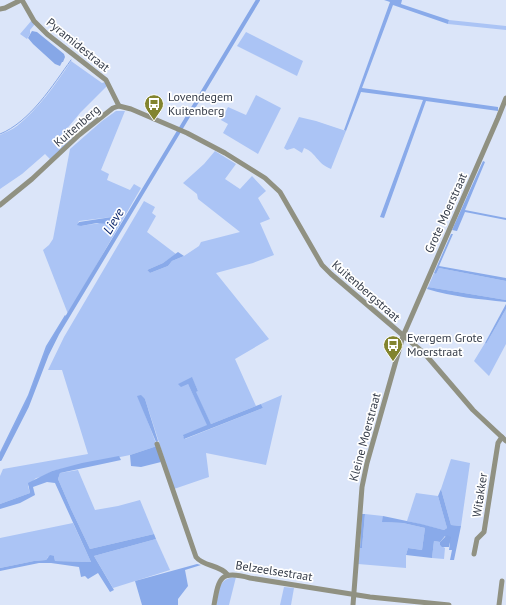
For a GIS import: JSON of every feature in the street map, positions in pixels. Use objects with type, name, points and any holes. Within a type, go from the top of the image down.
[{"type":"street","points":[[0,9],[21,0]]},
{"type":"street","name":"Pyramidestraat","points":[[21,0],[34,21],[47,34],[106,80],[119,106]]},
{"type":"street","name":"Grote Moerstraat","points":[[403,336],[506,98]]},
{"type":"street","name":"Kuitenberg","points":[[0,205],[32,179],[90,126],[109,111],[119,106],[131,109],[179,130]]},
{"type":"street","name":"Kuitenbergstraat","points":[[179,130],[214,146],[238,160],[257,172],[274,186],[285,201],[322,265],[330,274],[425,354],[465,401],[504,439]]},
{"type":"street","name":"Kleine Moerstraat","points":[[353,605],[362,487],[367,463],[403,336]]},
{"type":"street","name":"Witakker","points":[[474,554],[477,539],[483,534],[498,443],[504,439]]},
{"type":"street","name":"Belzeelsestraat","points":[[158,444],[196,557],[199,561],[221,568],[228,575],[235,574],[250,578],[370,597],[449,605]]},
{"type":"street","points":[[214,605],[218,583],[228,575]]},
{"type":"street","points":[[499,605],[502,581]]},
{"type":"shaded area","points":[[384,0],[402,0],[401,4],[449,20],[448,24],[393,5],[362,88],[498,107],[498,111],[426,101],[384,218],[380,217],[423,100],[361,92],[346,131],[344,130],[390,2]]},
{"type":"shaded area","points":[[32,20],[35,24],[30,30],[30,34],[27,39],[20,34]]},
{"type":"shaded area","points":[[449,20],[506,26],[506,30],[448,24]]},
{"type":"shaded area","points":[[32,31],[37,32],[64,54],[65,57],[60,66],[55,64],[28,38]]},
{"type":"shaded area","points":[[246,32],[303,61],[297,76],[237,46]]},
{"type":"shaded area","points":[[71,61],[102,83],[105,82],[107,86],[80,113],[65,131],[74,139],[51,160],[45,154],[22,174],[0,189],[0,135],[17,126],[40,104]]},
{"type":"shaded area","points":[[256,95],[281,108],[258,154],[223,133],[228,124],[221,120],[228,107],[246,115]]},
{"type":"shaded area","points":[[116,111],[125,111],[101,170],[109,174],[107,180],[130,190],[134,184],[141,188],[68,314],[43,250],[53,239],[70,149],[102,121]],"holes":[[[112,217],[115,218],[81,226],[78,223],[79,221]]]},
{"type":"shaded area","points":[[299,117],[346,131],[331,169],[322,164],[312,153],[304,148],[302,153],[294,148],[287,150],[284,148]]},
{"type":"shaded area","points":[[215,151],[236,164],[225,179],[240,189],[252,176],[266,191],[258,198],[270,219],[260,223],[274,255],[253,263],[216,273],[269,339],[235,359],[256,406],[211,424],[195,392],[198,391],[192,378],[179,384],[188,384],[208,425],[183,436],[185,439],[263,408],[261,404],[282,395],[266,465],[206,453],[209,477],[174,489],[145,399],[138,396],[157,446],[130,455],[52,471],[42,477],[36,478],[28,486],[30,493],[0,504],[0,476],[3,469],[88,454],[62,370],[48,370],[64,337],[144,201],[155,207],[152,213],[156,216],[147,232],[176,254],[163,263],[147,270],[150,273],[168,266],[172,261],[184,256],[199,246],[201,242],[240,232],[198,199],[197,194],[183,183],[204,164]]},
{"type":"shaded area","points":[[483,161],[485,162],[465,210],[506,218],[506,220],[465,212],[457,231],[452,230]]},
{"type":"shaded area","points":[[112,217],[118,221],[120,225],[97,223],[81,226],[77,225],[79,222]]},
{"type":"shaded area","points":[[451,234],[453,234],[439,266],[506,278],[506,281],[439,268],[436,274],[434,273]]},
{"type":"shaded area","points":[[178,252],[184,256],[172,261],[168,266],[150,273],[147,270],[163,263]]},
{"type":"shaded area","points":[[439,268],[506,281],[506,300],[428,287],[434,273],[436,274]]},
{"type":"shaded area","points":[[428,287],[506,300],[506,302],[447,294],[427,289]]},
{"type":"shaded area","points":[[506,304],[506,309],[486,344],[485,343]]},
{"type":"shaded area","points":[[506,309],[506,344],[489,376],[474,361],[485,343],[486,344]]},
{"type":"shaded area","points":[[65,315],[66,316],[51,344],[25,408],[0,456],[0,452],[28,395],[46,346]]},
{"type":"shaded area","points":[[192,377],[198,391],[196,392],[211,424],[261,404],[263,408],[184,439],[183,435],[207,425],[188,384],[181,387],[178,384]]},
{"type":"shaded area","points":[[141,395],[145,399],[158,441],[156,442],[137,396]]},
{"type":"shaded area","points":[[157,446],[161,462],[141,467],[131,466],[130,455]]},
{"type":"shaded area","points":[[119,456],[121,460],[60,473],[58,479],[90,549],[154,534],[156,539],[94,556],[114,590],[110,592],[98,573],[88,579],[85,576],[81,577],[79,567],[39,563],[0,571],[0,568],[46,560],[50,555],[54,556],[55,561],[91,562],[55,483],[47,482],[33,487],[35,495],[20,503],[0,509],[0,504],[30,493],[28,483],[52,471],[82,463]]},
{"type":"shaded area","points":[[451,459],[470,463],[461,526],[451,525],[441,489]]},
{"type":"shaded area","points":[[78,470],[95,510],[140,500],[154,534],[90,549],[58,479],[60,473]]},
{"type":"shaded area","points":[[441,489],[451,525],[461,526],[454,560],[450,560],[452,550],[449,550],[450,543],[445,536],[440,542],[434,541],[432,558],[406,555],[408,548],[422,550],[425,528],[403,523],[382,522],[383,516],[444,530],[447,528],[438,496]]},
{"type":"shaded area","points":[[416,493],[438,496],[447,528],[444,530],[407,521]]},
{"type":"shaded area","points":[[362,514],[365,514],[362,548],[360,548]]},
{"type":"shaded area","points":[[365,514],[383,516],[383,522],[403,523],[425,528],[422,550],[408,548],[406,555],[406,568],[358,564],[360,548],[362,548]]},
{"type":"shaded area","points":[[73,523],[91,562],[55,561],[54,556],[48,557],[46,560],[0,568],[0,538]]},
{"type":"shaded area","points":[[447,535],[451,537],[449,547],[442,547],[440,542]]},
{"type":"shaded area","points":[[156,539],[170,570],[113,588],[94,556]]},
{"type":"shaded area","points":[[434,541],[440,542],[440,545],[445,548],[444,559],[432,558]]},
{"type":"shaded area","points":[[197,564],[201,565],[185,570],[188,586],[178,599],[178,605],[142,605],[135,581]]},
{"type":"shaded area","points":[[236,577],[229,605],[216,605],[220,586],[226,580]]},
{"type":"shaded area","points":[[284,587],[294,588],[291,605],[280,605]]},
{"type":"waterway","name":"Lieve","points":[[0,459],[27,406],[47,354],[57,334],[258,0]]},
{"type":"waterway","points":[[0,134],[21,121],[31,112],[49,91],[71,60]]},
{"type":"place","name":"Lovendegem Kuitenberg","points":[[154,121]]},
{"type":"place","name":"Evergem Grote Moerstraat","points":[[393,362]]}]
